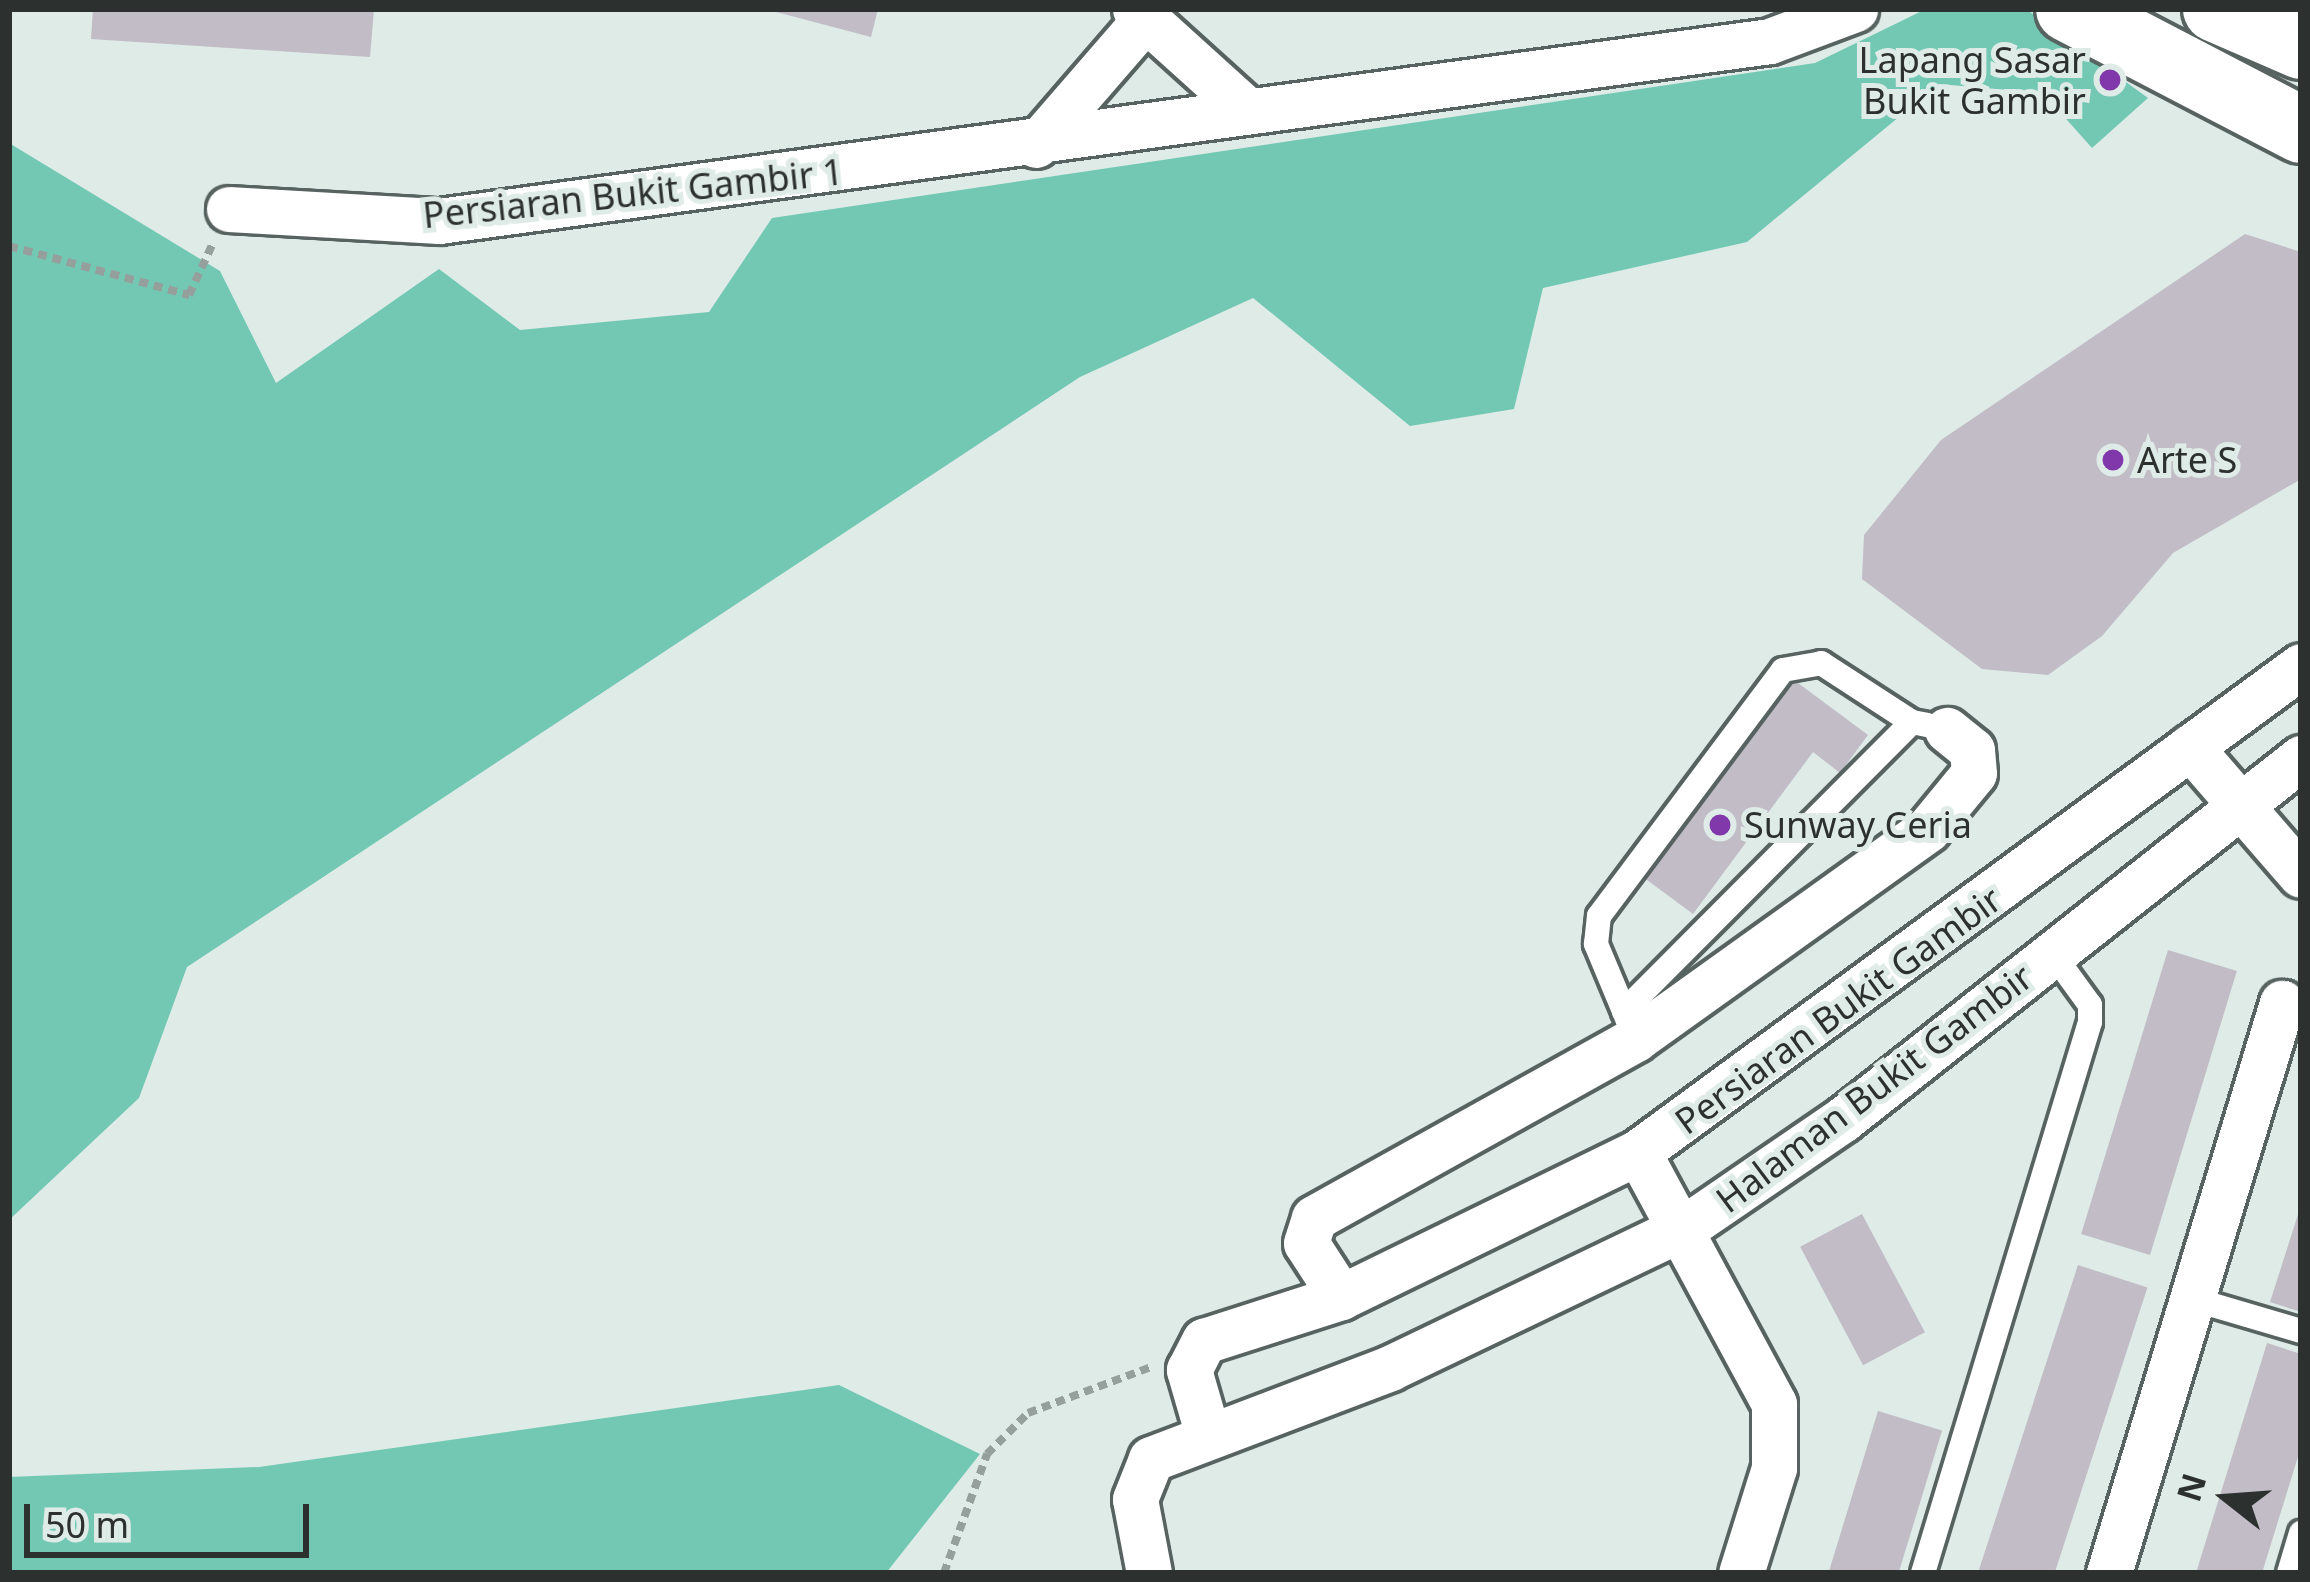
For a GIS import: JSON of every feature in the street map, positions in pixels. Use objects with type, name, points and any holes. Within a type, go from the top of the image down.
[{"type":"main road","points":[[2069,9],[2301,130]]},
{"type":"main road","points":[[2216,9],[2301,46]]},
{"type":"street","name":"Persiaran Bukit Gambir 1","points":[[229,208],[439,221],[1036,145],[1248,111],[1770,41],[1855,9]]},
{"type":"street","points":[[1036,145],[1154,17],[1248,111]]},
{"type":"street","name":"Persiaran Bukit Gambir","points":[[1193,1353],[1341,1297],[1638,1153],[2301,666]]},
{"type":"street","points":[[1341,1297],[1306,1243],[1314,1218],[1629,1025],[1928,829],[1974,773],[1972,750],[1929,726]]},
{"type":"street","points":[[2191,747],[2301,874]]},
{"type":"street","name":"Halaman Bukit Gambir","points":[[1149,1573],[1137,1477],[1208,1432],[1390,1367],[1687,1226],[2053,953],[2301,758]]},
{"type":"street","points":[[2109,1573],[2282,1003]]},
{"type":"street","points":[[1638,1153],[1687,1226],[1780,1432],[1741,1573]]},
{"type":"street","points":[[1193,1353],[1208,1432]]},
{"type":"lane","points":[[1821,663],[1929,726],[1629,1025],[1596,944],[1599,916],[1783,670],[1821,663]]},
{"type":"lane","points":[[1923,1573],[2090,1022],[2090,1005],[2053,953]]},
{"type":"lane","points":[[2192,1299],[2301,1331]]},
{"type":"lane","points":[[2289,1573],[2301,1532]]},
{"type":"path","points":[[9,246],[189,295],[229,208]]},
{"type":"path","points":[[944,1573],[987,1454],[1028,1413],[1193,1353]]},
{"type":"green space","points":[[1926,9],[2026,9],[2148,98],[2092,148],[2043,93],[1939,84],[1747,242],[1543,288],[1514,409],[1410,426],[1253,298],[1080,377],[187,967],[139,1098],[9,1220],[9,143],[220,271],[276,383],[439,269],[520,330],[709,312],[772,218],[1815,63]]},
{"type":"green space","points":[[839,1385],[980,1454],[886,1573],[9,1573],[9,1477],[259,1467]]},
{"type":"building","points":[[93,9],[374,9],[370,57],[91,39]]},
{"type":"building","points":[[765,9],[878,9],[871,37]]},
{"type":"building","name":"Arte S","points":[[2245,234],[2301,252],[2301,479],[2173,553],[2102,636],[2048,675],[1982,669],[1862,579],[1864,535],[1941,440]]},
{"type":"building","name":"Sunway Ceria","points":[[1790,677],[1868,735],[1840,773],[1813,752],[1693,914],[1643,877]]},
{"type":"building","points":[[2168,950],[2237,971],[2150,1255],[2081,1234]]},
{"type":"building","points":[[2301,1205],[2301,1312],[2270,1302]]},
{"type":"building","points":[[1862,1214],[1925,1332],[1863,1365],[1800,1247]]},
{"type":"building","points":[[2078,1265],[2147,1288],[2055,1573],[1978,1573]]},
{"type":"building","points":[[2267,1343],[2301,1354],[2301,1447],[2262,1573],[2196,1573]]},
{"type":"building","points":[[1878,1411],[1942,1431],[1899,1573],[1828,1573]]},
{"type":"place","name":"Lapang Sasar Bukit Gambir","points":[[2110,80]]},
{"type":"place","name":"Arte S","points":[[2113,460]]},
{"type":"place","name":"Sunway Ceria","points":[[1720,825]]}]
